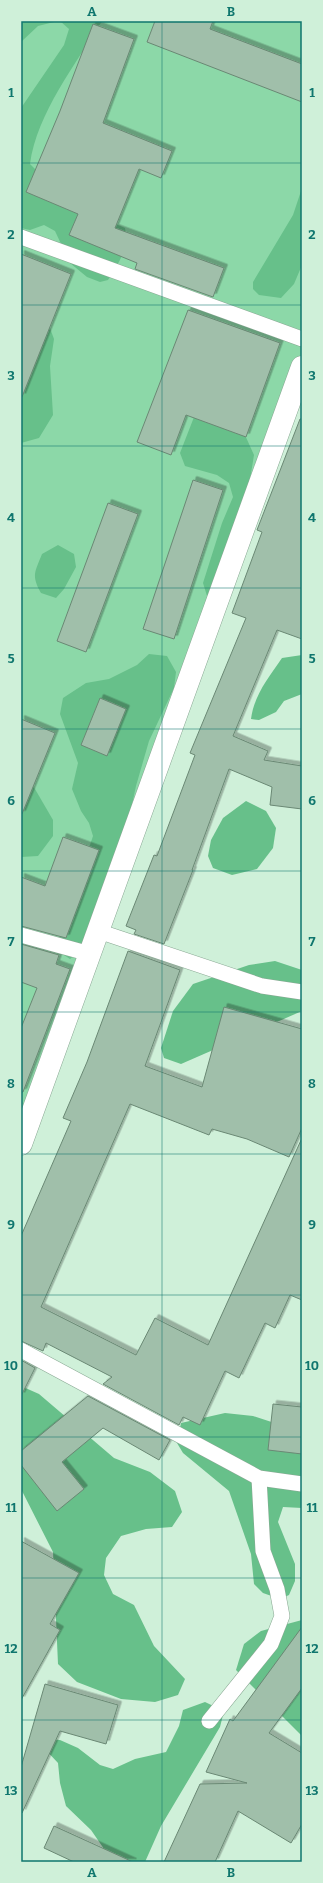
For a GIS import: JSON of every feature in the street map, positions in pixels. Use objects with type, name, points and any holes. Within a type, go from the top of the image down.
[{"type":"street","points":[[21,1144],[302,367]]},
{"type":"lane","points":[[21,237],[302,339]]},
{"type":"lane","points":[[98,931],[262,986],[302,992]]},
{"type":"lane","points":[[21,935],[90,954]]},
{"type":"lane","points":[[21,1350],[259,1478],[302,1484]]},
{"type":"lane","points":[[209,1721],[271,1644],[282,1616],[277,1590],[263,1551],[259,1478]]},
{"type":"green space","points":[[21,21],[302,21],[302,367],[21,1144]]},
{"type":"green space","points":[[21,21],[58,21],[38,26],[21,42]]},
{"type":"green space","points":[[60,21],[102,21],[49,108],[34,145],[30,164],[71,205],[125,228],[126,242],[122,255],[108,280],[100,282],[87,277],[70,263],[55,231],[44,225],[30,230],[21,228],[21,108],[64,45],[69,29]]},
{"type":"green space","points":[[302,188],[302,265],[294,284],[281,298],[259,295],[253,289],[253,282],[293,215]]},
{"type":"green space","points":[[21,307],[47,320],[54,339],[50,366],[53,415],[39,438],[21,443]]},
{"type":"green space","points":[[221,382],[254,455],[234,578],[223,600],[207,596],[203,583],[222,523],[233,497],[229,483],[217,475],[185,466],[180,453],[203,394]]},
{"type":"green space","points":[[58,545],[74,554],[76,567],[64,589],[56,598],[41,593],[36,582],[35,574],[42,554]]},
{"type":"green space","points":[[149,654],[167,656],[176,672],[174,688],[149,741],[136,786],[126,833],[87,945],[70,959],[61,953],[59,938],[93,836],[89,823],[81,811],[72,789],[78,763],[60,714],[63,698],[86,683],[109,679],[137,665]]},
{"type":"green space","points":[[302,655],[302,694],[284,701],[276,712],[259,720],[251,719],[255,702],[259,694],[267,679],[282,658]]},
{"type":"green space","points":[[21,765],[53,820],[53,836],[38,856],[21,857]]},
{"type":"green space","points":[[246,801],[266,811],[276,828],[273,848],[257,869],[232,875],[213,868],[208,856],[211,840],[223,818]]},
{"type":"green space","points":[[275,961],[302,970],[302,1011],[181,1064],[164,1058],[161,1048],[173,1011],[193,984],[249,965]]},
{"type":"green space","points":[[21,1386],[39,1394],[114,1458],[150,1472],[175,1491],[182,1512],[172,1527],[146,1529],[121,1536],[106,1558],[104,1575],[113,1594],[134,1605],[154,1646],[185,1679],[178,1695],[155,1702],[121,1699],[77,1682],[58,1664],[53,1552],[21,1489]]},
{"type":"green space","points":[[225,1413],[253,1416],[302,1432],[302,1508],[283,1507],[278,1522],[295,1564],[295,1581],[289,1595],[280,1599],[263,1593],[254,1584],[251,1554],[229,1491],[183,1453],[177,1443],[181,1423]]},
{"type":"green space","points":[[302,1620],[302,1736],[236,1670],[244,1644],[261,1631]]},
{"type":"green space","points":[[205,1702],[224,1711],[220,1727],[161,1826],[145,1862],[113,1862],[91,1830],[66,1806],[60,1783],[58,1763],[44,1748],[47,1739],[60,1740],[78,1748],[100,1765],[113,1769],[135,1759],[166,1752],[179,1726],[183,1710]]},
{"type":"building","points":[[155,21],[213,21],[210,29],[302,64],[302,102],[147,42]]},
{"type":"building","points":[[93,24],[134,39],[103,123],[172,151],[161,178],[139,169],[115,228],[224,268],[213,297],[135,269],[137,263],[69,235],[78,214],[26,192],[60,111]]},
{"type":"building","points":[[21,254],[71,274],[22,397],[21,396]]},
{"type":"building","points":[[188,310],[280,343],[246,437],[186,415],[171,455],[137,442]]},
{"type":"building","points":[[300,419],[302,419],[302,639],[277,630],[233,736],[268,751],[264,760],[302,766],[302,809],[270,805],[272,787],[229,769],[193,870],[164,944],[134,934],[136,930],[126,926],[154,855],[157,856],[195,755],[190,753],[246,618],[232,613],[262,532],[257,530]]},
{"type":"building","points":[[193,480],[223,490],[174,639],[143,629]]},
{"type":"building","points":[[108,503],[138,514],[86,652],[57,641]]},
{"type":"building","points":[[100,698],[126,709],[107,756],[81,745]]},
{"type":"building","points":[[21,719],[55,733],[22,814],[21,814]]},
{"type":"building","points":[[63,837],[99,850],[66,938],[21,926],[21,877],[45,886]]},
{"type":"building","points":[[21,944],[59,955],[56,964],[70,969],[23,1092],[21,1092],[21,1028],[37,988],[21,982]]},
{"type":"building","points":[[128,951],[180,970],[145,1066],[202,1087],[224,1007],[302,1029],[302,1128],[289,1157],[247,1139],[212,1129],[209,1135],[130,1104],[41,1307],[136,1355],[155,1318],[208,1345],[302,1138],[302,1300],[290,1295],[275,1328],[265,1323],[239,1378],[225,1371],[200,1425],[183,1417],[179,1425],[103,1384],[112,1377],[46,1343],[43,1351],[21,1341],[21,1236],[71,1121],[63,1118],[87,1062]]},
{"type":"building","points":[[21,1360],[35,1368],[21,1396]]},
{"type":"building","points":[[88,1396],[170,1440],[159,1460],[103,1428],[62,1462],[84,1489],[57,1511],[21,1465],[21,1451]]},
{"type":"building","points":[[273,1404],[302,1407],[302,1454],[268,1450]]},
{"type":"building","points":[[21,1541],[79,1573],[50,1624],[60,1630],[21,1700]]},
{"type":"building","points":[[302,1627],[302,1688],[269,1733],[302,1753],[302,1824],[291,1843],[238,1811],[215,1862],[164,1862],[200,1784],[247,1783],[206,1772],[230,1719],[233,1721]]},
{"type":"building","points":[[45,1684],[118,1705],[106,1744],[60,1731],[22,1813],[21,1767]]},
{"type":"building","points":[[54,1826],[133,1862],[74,1862],[44,1848]]}]
